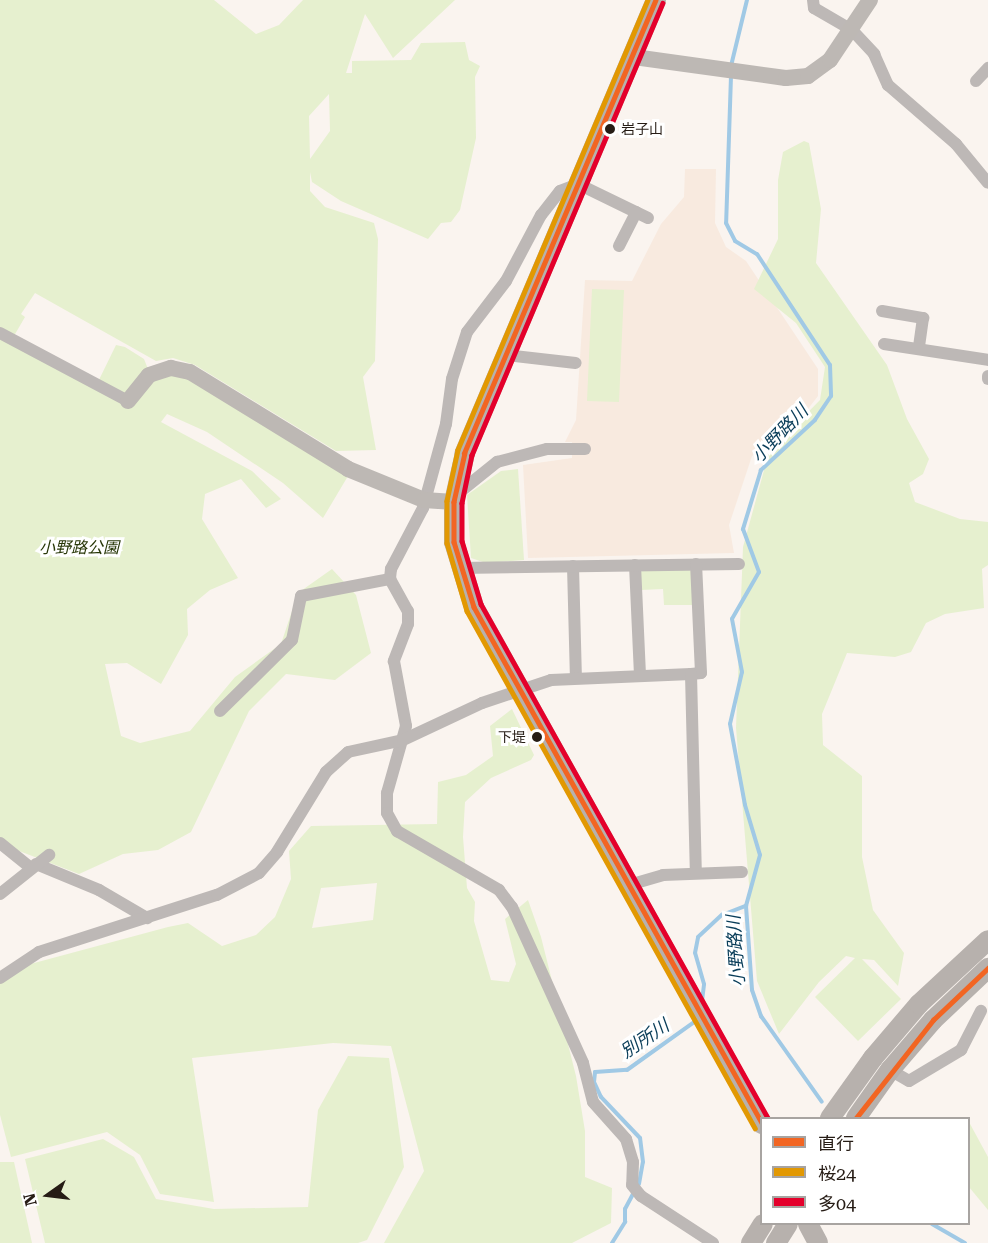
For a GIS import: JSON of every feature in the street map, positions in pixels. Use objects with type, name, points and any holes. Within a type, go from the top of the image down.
[{"type":"main road","points":[[656,0],[634,57],[465,453],[454,499],[454,542],[459,568],[474,607],[760,1120]]},
{"type":"main road","points":[[831,1117],[873,1058],[919,1004],[988,940]]},
{"type":"main road","points":[[857,1117],[890,1070],[933,1020],[988,968]]},
{"type":"main road","points":[[750,1243],[762,1225]]},
{"type":"main road","points":[[776,1243],[787,1225]]},
{"type":"main road","points":[[809,1225],[818,1243]]},
{"type":"street","points":[[813,0],[814,8],[852,30],[874,54],[888,85],[956,144],[988,183]]},
{"type":"street","points":[[634,57],[786,78],[808,76],[830,60],[870,0]]},
{"type":"street","points":[[975,81],[987,71]]},
{"type":"street","points":[[390,579],[424,500],[467,332],[506,281],[541,215],[560,191],[578,184],[648,218]]},
{"type":"street","points":[[619,246],[636,212]]},
{"type":"street","points":[[882,311],[923,318],[919,347]]},
{"type":"street","points":[[0,333],[128,400],[149,375],[171,368],[190,372],[348,469],[424,500],[454,499],[497,462],[547,449],[585,449]]},
{"type":"street","points":[[884,344],[919,347],[988,360]]},
{"type":"street","points":[[506,355],[576,363]]},
{"type":"street","points":[[0,978],[39,952],[217,895],[259,873],[277,852],[335,762],[360,749],[403,740],[520,689],[576,677],[701,673],[696,564]]},
{"type":"street","points":[[459,568],[739,564]]},
{"type":"street","points":[[635,565],[640,675]]},
{"type":"street","points":[[573,566],[576,677]]},
{"type":"street","points":[[220,711],[292,640],[301,596],[390,579]]},
{"type":"street","points":[[390,579],[408,611],[406,636],[394,661],[404,709],[403,740],[396,749],[387,794],[390,823],[397,831],[499,890],[517,917],[571,1036],[593,1102],[626,1139],[633,1162],[632,1185],[641,1196],[713,1243]]},
{"type":"street","points":[[691,674],[696,872]]},
{"type":"street","points":[[0,843],[34,866],[99,890],[147,918]]},
{"type":"street","points":[[0,894],[49,855]]},
{"type":"street","points":[[629,885],[663,875],[742,872]]},
{"type":"street","points":[[890,1070],[909,1081],[961,1050],[981,1011]]},
{"type":"shaded area","points":[[685,169],[716,169],[715,223],[726,247],[746,261],[818,369],[818,396],[801,418],[752,456],[729,525],[734,553],[528,558],[523,465],[572,458],[572,442],[565,442],[576,420],[585,280],[632,281],[661,224],[684,197]]},
{"type":"green space","name":"小野路公園","points":[[0,0],[214,0],[256,34],[279,25],[303,0],[455,0],[393,58],[365,14],[346,73],[352,73],[352,61],[411,60],[421,43],[465,42],[469,60],[480,66],[475,77],[476,138],[460,210],[451,222],[441,223],[428,239],[341,201],[312,182],[310,172],[310,191],[325,207],[374,223],[378,239],[375,361],[363,377],[376,450],[336,451],[195,365],[173,358],[156,361],[35,293],[21,314],[25,317],[11,341],[95,388],[116,345],[125,347],[144,359],[148,369],[169,362],[354,466],[323,518],[283,483],[207,432],[167,414],[161,422],[252,471],[281,499],[266,508],[241,479],[205,494],[202,519],[238,578],[210,590],[187,609],[188,635],[161,684],[127,663],[105,664],[121,736],[140,743],[190,731],[235,677],[281,644],[298,593],[332,569],[356,595],[371,653],[335,680],[286,674],[249,711],[191,832],[158,850],[123,854],[79,874],[14,849],[0,839]],"holes":[[[329,94],[330,131],[310,159],[309,116]]]},
{"type":"green space","points":[[804,141],[809,143],[821,209],[816,263],[887,365],[907,419],[929,459],[923,474],[909,483],[915,502],[960,519],[988,522],[988,565],[982,569],[984,608],[945,614],[926,623],[911,652],[895,657],[847,653],[822,714],[823,745],[862,776],[862,857],[873,910],[904,953],[898,986],[874,960],[862,959],[901,999],[858,1041],[815,997],[855,958],[846,956],[819,982],[779,1034],[757,981],[736,728],[743,547],[769,452],[820,400],[825,367],[796,323],[754,289],[778,239],[778,180],[783,152]]},
{"type":"green space","points":[[592,289],[624,290],[619,402],[587,401]]},
{"type":"green space","points":[[518,469],[524,560],[486,563],[471,558],[467,495],[501,471]]},
{"type":"green space","points":[[645,567],[686,567],[693,573],[694,605],[664,605],[663,589],[641,590],[640,573]]},
{"type":"green space","points":[[512,709],[534,755],[531,760],[491,778],[465,802],[463,837],[467,888],[475,902],[474,921],[491,980],[509,982],[516,964],[505,919],[528,900],[541,937],[576,1076],[585,1131],[585,1177],[612,1188],[611,1223],[572,1243],[384,1243],[424,1171],[391,1046],[333,1043],[192,1058],[214,1202],[160,1194],[140,1155],[107,1132],[11,1157],[0,1115],[0,980],[23,966],[188,923],[222,946],[256,935],[275,917],[291,879],[289,851],[311,826],[437,824],[438,782],[466,775],[493,756],[490,726]],"holes":[[[377,883],[373,920],[312,928],[321,888]]]},
{"type":"green space","points":[[348,1056],[389,1058],[404,1167],[367,1240],[358,1243],[45,1243],[25,1159],[103,1139],[134,1157],[156,1199],[214,1209],[308,1207],[318,1110]]},
{"type":"green space","points":[[970,1124],[988,1157],[988,1210],[970,1188]]},
{"type":"green space","points":[[0,1162],[14,1162],[32,1243],[0,1243]]},
{"type":"waterway","name":"小野路川","points":[[731,66],[747,0]]},
{"type":"waterway","name":"小野路川","points":[[731,76],[726,223],[735,241],[757,254],[830,365],[831,396],[815,420],[761,470],[743,529],[759,572],[732,619],[742,672],[730,724],[745,805],[760,855],[746,906],[752,990],[761,1016],[822,1102]]},
{"type":"waterway","name":"別所川","points":[[702,1001],[704,984],[695,953],[698,937],[722,915],[746,906]]},
{"type":"waterway","name":"別所川","points":[[639,1184],[643,1162],[640,1138],[601,1097],[594,1082],[595,1072],[627,1070],[694,1022]]},
{"type":"waterway","name":"別所川","points":[[612,1243],[625,1222],[625,1209],[633,1194]]},
{"type":"waterway","name":"小野路川","points":[[934,1225],[965,1243]]},
{"type":"transit line","name":"桜24","points":[[648,0],[458,450],[447,501],[447,543],[467,611],[755,1128]]},
{"type":"transit line","name":"直行","points":[[656,0],[465,453],[454,502],[454,542],[474,607],[760,1119]]},
{"type":"transit line","name":"多04","points":[[663,3],[472,455],[462,503],[462,541],[481,604],[767,1117]]},
{"type":"transit line","name":"直行","points":[[857,1117],[933,1020],[988,968]]},
{"type":"place","name":"岩子山","points":[[610,129]]},
{"type":"place","name":"下堤","points":[[537,737]]}]
